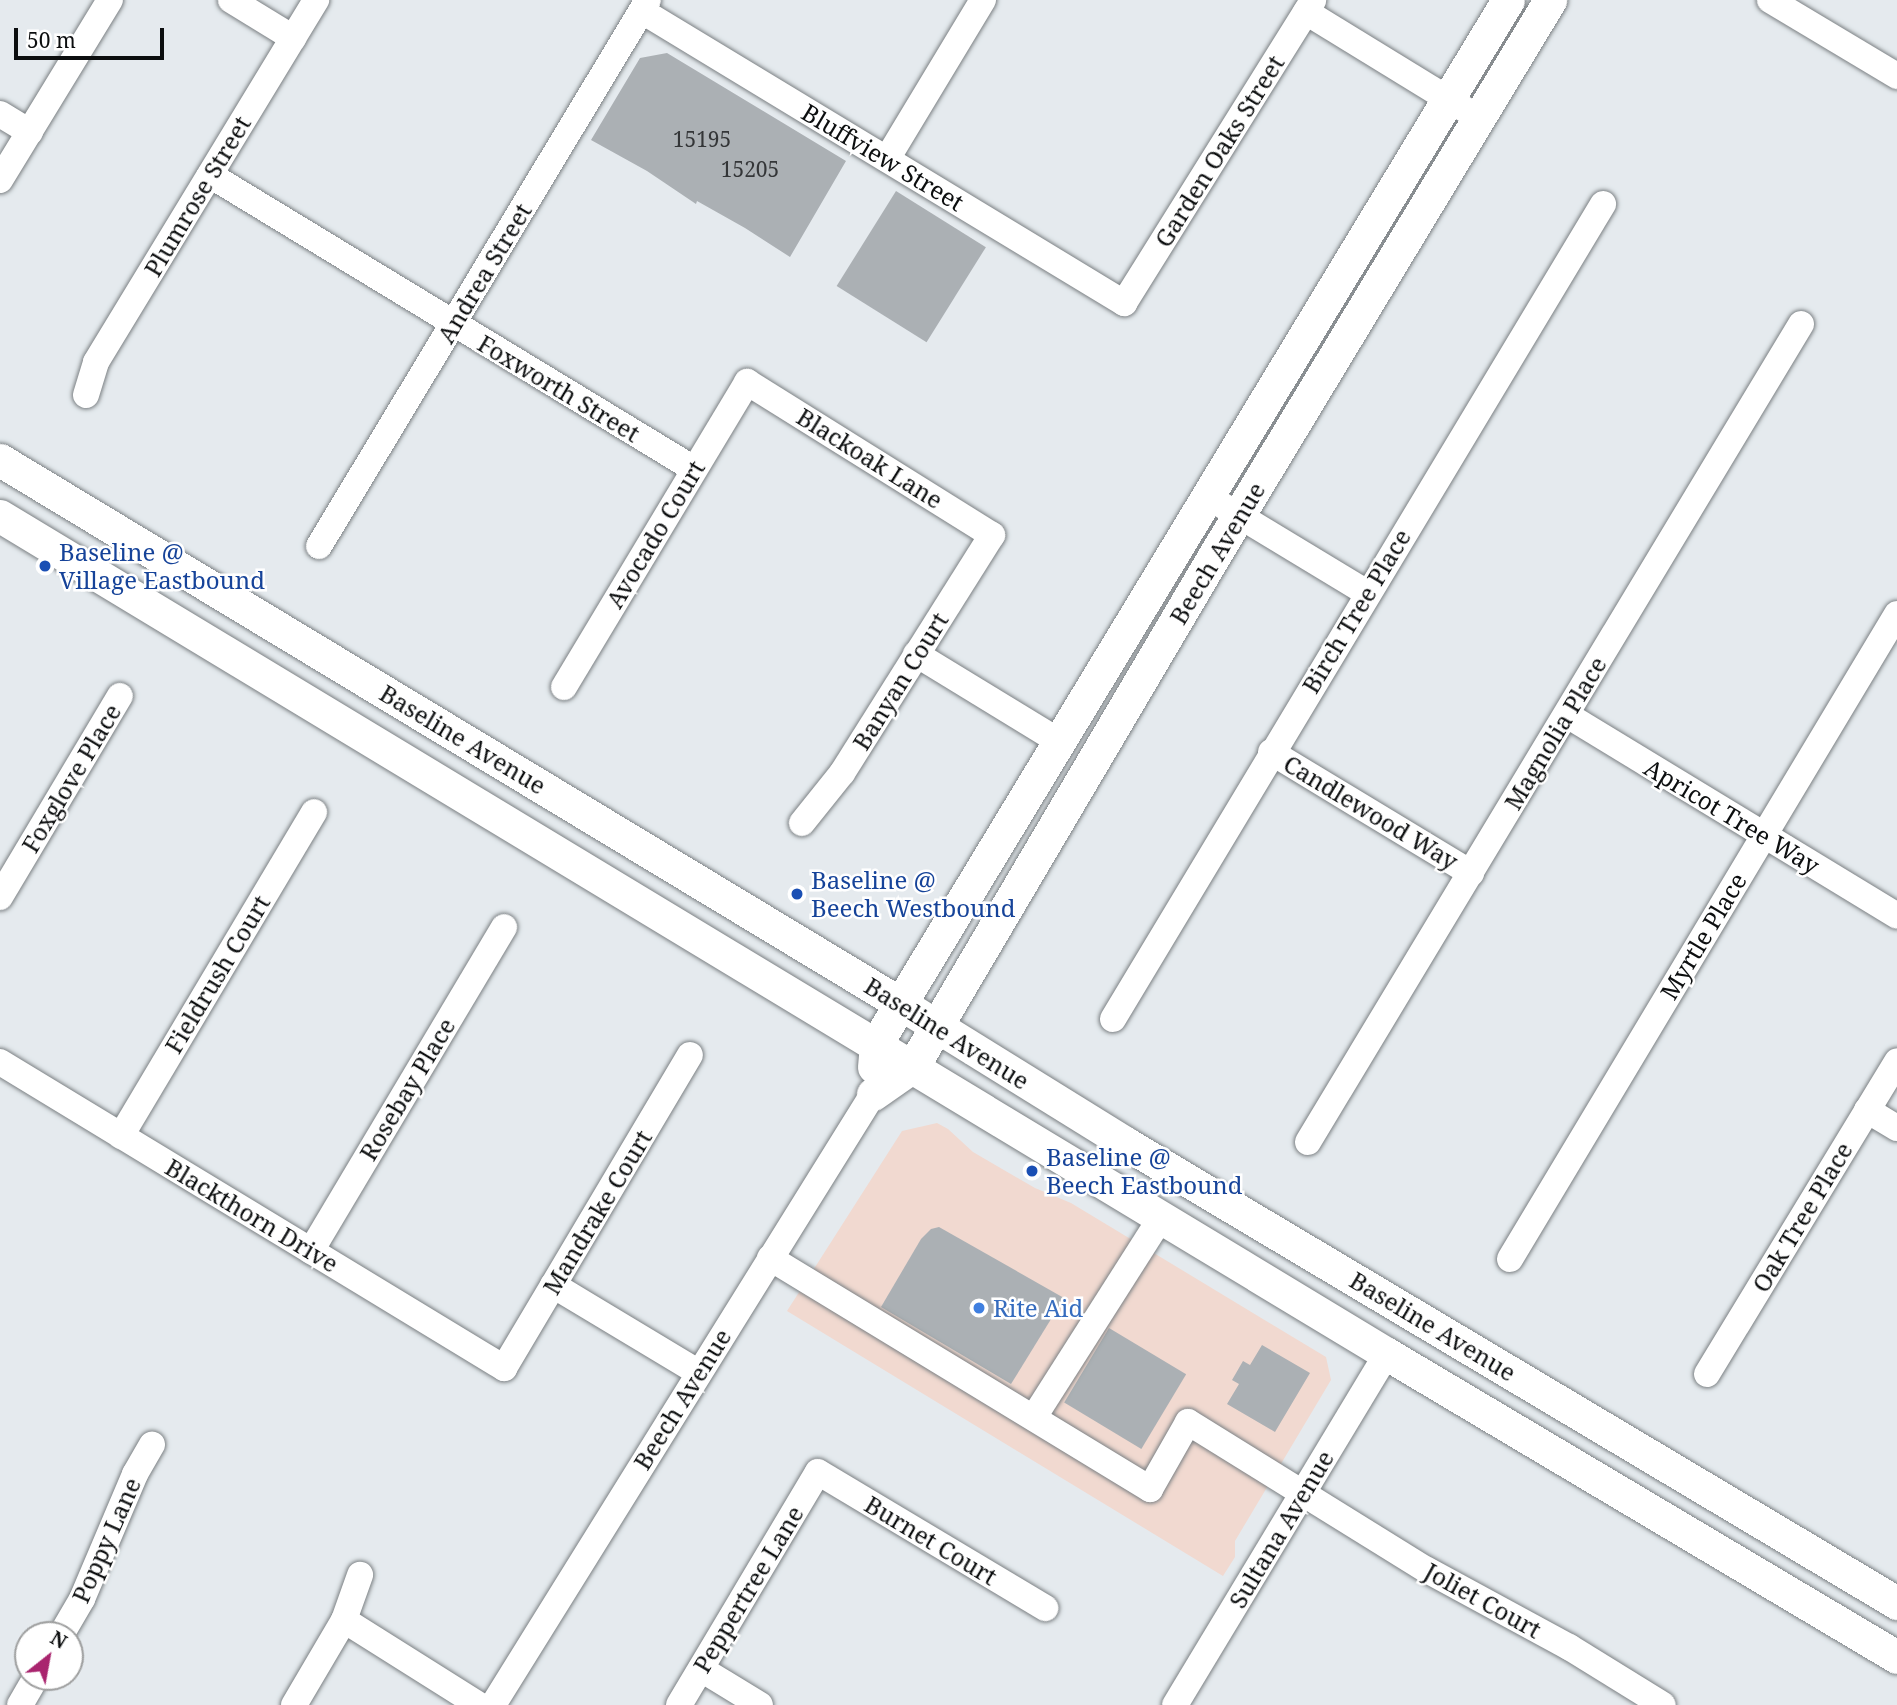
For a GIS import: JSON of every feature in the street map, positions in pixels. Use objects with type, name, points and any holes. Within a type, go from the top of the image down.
[{"type":"main road","name":"Beech Avenue","points":[[873,1094],[876,1044],[1508,0]]},
{"type":"main road","name":"Beech Avenue","points":[[873,1094],[913,1066],[1550,0]]},
{"type":"main road","name":"Baseline Avenue","points":[[0,460],[901,1004],[1137,1150],[1897,1603]]},
{"type":"main road","name":"Baseline Avenue","points":[[0,516],[1387,1354],[1897,1657]]},
{"type":"street","points":[[0,180],[110,0]]},
{"type":"street","points":[[231,0],[293,38]]},
{"type":"street","name":"Plumrose Street","points":[[86,396],[96,362],[316,0]]},
{"type":"street","points":[[887,159],[983,0]]},
{"type":"street","points":[[1770,0],[1897,76]]},
{"type":"street","name":"Bluffview Street","points":[[645,5],[887,159],[1125,303]]},
{"type":"street","name":"Andrea Street","points":[[319,546],[645,5]]},
{"type":"street","points":[[1310,6],[1479,118]]},
{"type":"street","name":"Garden Oaks Street","points":[[1125,303],[1310,6]]},
{"type":"street","points":[[0,114],[30,132]]},
{"type":"street","name":"Foxworth Street","points":[[210,175],[694,469]]},
{"type":"street","name":"Birch Tree Place","points":[[1113,1019],[1602,204]]},
{"type":"street","name":"Magnolia Place","points":[[1308,1142],[1801,324]]},
{"type":"street","name":"Avocado Court","points":[[564,687],[747,382]]},
{"type":"street","name":"Blackoak Lane","points":[[747,382],[992,535]]},
{"type":"street","points":[[1207,496],[1367,593]]},
{"type":"street","name":"Banyan Court","points":[[802,823],[842,773],[992,535]]},
{"type":"street","name":"Myrtle Place","points":[[1510,1259],[1897,614]]},
{"type":"street","points":[[916,654],[1059,741]]},
{"type":"street","name":"Foxglove Place","points":[[0,897],[120,696]]},
{"type":"street","name":"Apricot Tree Way","points":[[1567,715],[1897,916]]},
{"type":"street","name":"Candlewood Way","points":[[1271,752],[1471,873]]},
{"type":"street","name":"Fieldrush Court","points":[[121,1136],[313,812]]},
{"type":"street","name":"Rosebay Place","points":[[310,1251],[504,927]]},
{"type":"street","name":"Mandrake Court","points":[[504,1368],[690,1055]]},
{"type":"street","name":"Oak Tree Place","points":[[1707,1374],[1897,1061]]},
{"type":"street","name":"Blackthorn Drive","points":[[0,1062],[504,1368]]},
{"type":"street","name":"Beech Avenue","points":[[493,1705],[873,1094]]},
{"type":"street","points":[[1867,1110],[1897,1128]]},
{"type":"street","points":[[770,1258],[1034,1418],[1162,1216]]},
{"type":"street","points":[[553,1285],[698,1372]]},
{"type":"street","name":"Sultana Avenue","points":[[1174,1705],[1387,1354]]},
{"type":"street","name":"Joliet Court","points":[[1034,1418],[1150,1489],[1188,1422],[1427,1570],[1569,1647],[1664,1705]]},
{"type":"street","name":"Poppy Lane","points":[[69,1621],[82,1599],[135,1474],[152,1445]]},
{"type":"street","name":"Burnet Court","points":[[817,1472],[1045,1608]]},
{"type":"street","name":"Peppertree Lane","points":[[679,1705],[817,1472]]},
{"type":"street","points":[[295,1705],[344,1620],[360,1575]]},
{"type":"street","points":[[344,1620],[479,1705]]},
{"type":"street","points":[[701,1669],[760,1705]]},
{"type":"shaded area","points":[[937,1123],[948,1129],[973,1152],[1035,1188],[1071,1203],[1326,1357],[1331,1380],[1235,1541],[1235,1557],[1223,1576],[787,1311],[902,1131]]},
{"type":"building","points":[[667,53],[846,161],[790,257],[745,228],[697,201],[696,204],[647,171],[591,140],[640,58]]},
{"type":"building","points":[[896,191],[986,247],[927,342],[837,286]]},
{"type":"building","points":[[939,1227],[1064,1298],[1011,1384],[881,1307],[921,1239],[931,1229]]},
{"type":"building","points":[[1109,1328],[1186,1374],[1141,1449],[1064,1403]]},
{"type":"building","points":[[1262,1345],[1310,1373],[1275,1432],[1227,1404],[1239,1384],[1232,1380],[1243,1361],[1250,1365]]},
{"type":"place","name":"Baseline @ Village Eastbound","points":[[45,566]]},
{"type":"place","name":"Baseline @ Beech Westbound","points":[[797,894]]},
{"type":"place","name":"Baseline @ Beech Eastbound","points":[[1032,1171]]},
{"type":"place","name":"Rite Aid","points":[[979,1308]]}]
